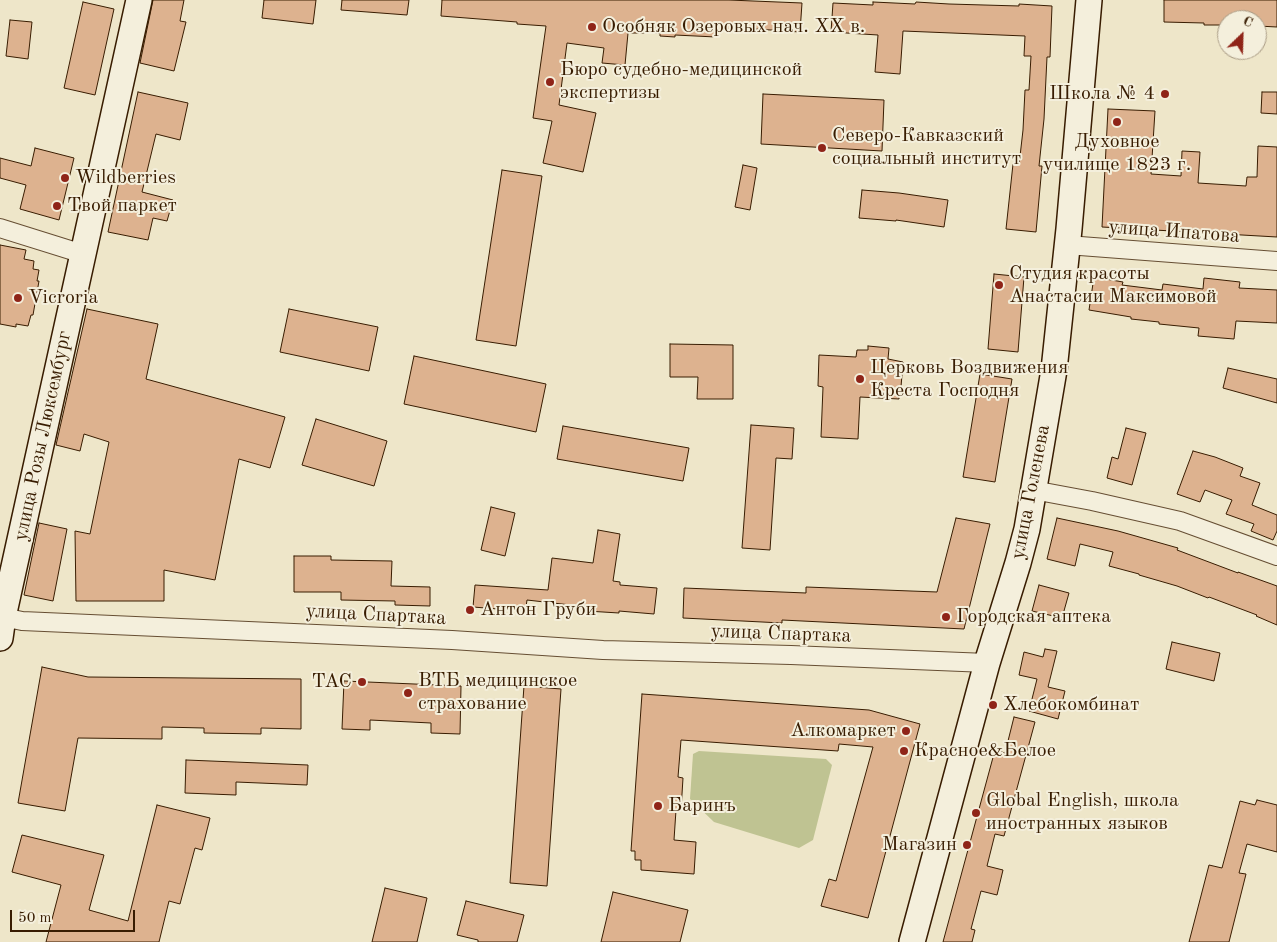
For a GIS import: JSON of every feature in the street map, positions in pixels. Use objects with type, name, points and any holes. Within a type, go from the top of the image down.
[{"type":"main road","name":"улица Розы Люксембург","points":[[2,627],[139,0]]},
{"type":"main road","name":"улица Голенева","points":[[912,942],[987,663],[1018,563],[1026,529],[1054,370],[1089,0]]},
{"type":"street","points":[[0,228],[83,254]]},
{"type":"street","name":"улица Ипатова","points":[[1067,245],[1277,261]]},
{"type":"street","points":[[1033,490],[1180,521],[1277,556]]},
{"type":"street","name":"улица Спартака","points":[[2,627],[22,621],[442,639],[603,650],[987,663]]},
{"type":"green space","points":[[699,751],[826,759],[832,765],[813,840],[799,848],[714,822],[690,799],[693,754]]},
{"type":"building","points":[[153,0],[184,0],[180,21],[186,22],[174,71],[140,63]]},
{"type":"building","points":[[264,0],[316,0],[313,24],[262,18]]},
{"type":"building","points":[[342,0],[409,0],[407,15],[341,10]]},
{"type":"building","points":[[442,0],[729,0],[802,3],[800,32],[717,29],[716,37],[675,35],[675,37],[660,36],[660,33],[628,33],[625,65],[602,63],[604,48],[567,43],[559,105],[596,113],[583,172],[543,163],[552,121],[533,118],[546,26],[441,16]]},
{"type":"building","points":[[1164,0],[1277,0],[1277,27],[1267,26],[1267,10],[1217,10],[1217,25],[1164,22]]},
{"type":"building","points":[[83,2],[114,9],[95,95],[64,88]]},
{"type":"building","points":[[873,2],[1052,6],[1050,57],[1047,57],[1044,119],[1039,166],[1042,166],[1036,232],[1006,229],[1013,164],[1019,165],[1025,90],[1029,90],[1031,56],[1024,56],[1025,36],[903,31],[900,74],[875,72],[878,35],[831,32],[833,3],[873,5]]},
{"type":"building","points":[[10,20],[32,22],[28,59],[6,56]]},
{"type":"building","points":[[138,92],[188,103],[180,140],[156,134],[142,192],[173,200],[167,221],[153,218],[148,240],[108,232]]},
{"type":"building","points":[[1262,92],[1277,92],[1277,114],[1261,113]]},
{"type":"building","name":"Северо-Кавказский социальный институт","points":[[763,94],[884,100],[882,151],[761,144]]},
{"type":"building","points":[[1108,109],[1155,111],[1151,174],[1181,176],[1182,151],[1200,152],[1198,183],[1246,186],[1247,177],[1257,177],[1258,146],[1277,147],[1277,237],[1102,227]]},
{"type":"building","points":[[35,148],[74,158],[59,220],[20,209],[26,185],[0,178],[0,158],[31,166]]},
{"type":"building","points":[[743,165],[757,168],[750,210],[735,207]]},
{"type":"building","points":[[502,170],[542,176],[516,346],[476,340]]},
{"type":"building","points":[[862,190],[948,200],[944,227],[896,220],[859,218]]},
{"type":"building","name":"Vicroria","points":[[0,245],[26,250],[24,259],[34,261],[33,269],[39,270],[33,315],[31,315],[28,326],[16,324],[16,327],[0,324]]},
{"type":"building","points":[[994,274],[1024,277],[1018,352],[988,349]]},
{"type":"building","points":[[1094,277],[1123,282],[1122,285],[1162,290],[1163,284],[1203,289],[1204,278],[1240,282],[1239,288],[1277,290],[1277,323],[1236,321],[1234,339],[1198,336],[1199,328],[1159,324],[1159,322],[1131,319],[1131,317],[1089,310]]},
{"type":"building","points":[[87,309],[158,324],[146,379],[285,417],[270,468],[239,459],[215,580],[164,570],[164,601],[76,601],[75,531],[90,534],[109,442],[84,434],[80,451],[56,445]]},
{"type":"building","points":[[289,309],[378,327],[369,371],[280,352]]},
{"type":"building","points":[[670,344],[733,345],[733,399],[697,399],[698,377],[670,377]]},
{"type":"building","name":"Церковь Воздвижения Креста Господня","points":[[868,346],[889,348],[888,359],[903,362],[899,399],[860,397],[858,439],[821,437],[823,387],[818,386],[819,355],[856,357],[857,350],[868,350]]},
{"type":"building","points":[[414,356],[546,384],[536,432],[404,404]]},
{"type":"building","points":[[1228,368],[1277,379],[1277,403],[1223,388]]},
{"type":"building","points":[[980,374],[1012,379],[995,482],[963,477]]},
{"type":"building","points":[[316,419],[387,441],[374,486],[302,465]]},
{"type":"building","points":[[751,425],[794,428],[792,459],[776,458],[770,550],[742,548]]},
{"type":"building","points":[[563,426],[689,448],[683,481],[557,459]]},
{"type":"building","points":[[1126,428],[1146,433],[1132,485],[1107,478],[1112,457],[1118,459]]},
{"type":"building","points":[[1193,451],[1243,468],[1240,476],[1260,483],[1252,505],[1277,515],[1277,531],[1273,540],[1251,531],[1254,524],[1226,514],[1232,500],[1205,490],[1200,502],[1177,494]]},
{"type":"building","points":[[491,507],[515,513],[505,556],[481,550]]},
{"type":"building","points":[[956,518],[990,524],[964,629],[782,620],[782,623],[683,618],[684,588],[806,593],[806,587],[937,592]]},
{"type":"building","points":[[1057,518],[1118,531],[1178,548],[1177,550],[1277,586],[1277,625],[1257,615],[1209,597],[1109,566],[1113,552],[1080,544],[1075,566],[1047,559]]},
{"type":"building","points":[[39,523],[67,529],[53,601],[24,595]]},
{"type":"building","points":[[598,530],[620,534],[613,581],[620,582],[620,585],[657,588],[654,614],[587,611],[588,607],[527,600],[526,607],[498,606],[498,609],[473,607],[475,585],[548,590],[552,558],[593,563]]},
{"type":"building","points":[[294,556],[331,556],[331,560],[392,561],[391,586],[430,587],[430,606],[395,605],[395,601],[341,600],[341,592],[294,592]]},
{"type":"building","points":[[1039,585],[1069,593],[1062,618],[1032,611]]},
{"type":"building","points":[[1172,642],[1220,653],[1214,681],[1166,669]]},
{"type":"building","points":[[1045,649],[1057,651],[1048,687],[1065,691],[1058,719],[1029,711],[1037,679],[1019,675],[1024,652],[1043,657]]},
{"type":"building","points":[[42,667],[88,677],[301,679],[301,729],[261,728],[261,734],[204,733],[204,728],[162,727],[162,739],[78,738],[65,811],[18,803]]},
{"type":"building","points":[[344,681],[461,686],[460,734],[431,733],[431,723],[370,720],[370,730],[342,729]]},
{"type":"building","points":[[524,686],[561,689],[547,886],[510,883]]},
{"type":"building","name":"Баринъ","points":[[642,694],[869,710],[920,724],[868,918],[821,906],[829,879],[836,881],[873,747],[839,744],[838,751],[681,740],[678,777],[683,778],[681,810],[676,810],[674,840],[696,842],[694,874],[641,870],[641,860],[635,860],[635,851],[631,851]]},
{"type":"building","points":[[1014,717],[1035,722],[1004,836],[995,834],[987,866],[1003,870],[997,895],[981,891],[971,929],[975,930],[972,942],[943,942],[995,750],[1005,753]]},
{"type":"building","points":[[186,760],[308,765],[307,785],[236,782],[236,795],[185,793]]},
{"type":"building","points":[[1257,800],[1277,805],[1277,852],[1247,844],[1239,873],[1246,874],[1229,942],[1189,942],[1209,865],[1222,868],[1240,801],[1255,805]]},
{"type":"building","points":[[157,805],[210,818],[202,850],[195,848],[180,904],[169,901],[159,942],[46,942],[61,885],[12,872],[22,835],[104,855],[89,910],[128,921]]},
{"type":"building","points":[[385,888],[427,898],[417,942],[372,942]]},
{"type":"building","points":[[613,892],[688,910],[680,942],[601,942]]},
{"type":"building","points":[[466,901],[524,915],[517,942],[478,942],[478,940],[457,935]]},
{"type":"place","name":"Особняк Озеровых нач. ХХ в.","points":[[592,27]]},
{"type":"place","name":"Бюро судебно-медицинской экспертизы","points":[[550,82]]},
{"type":"place","name":"Школа № 4","points":[[1165,94]]},
{"type":"place","name":"Духовное училище 1823 г.","points":[[1117,122]]},
{"type":"place","name":"Северо-Кавказский социальный институт","points":[[822,148]]},
{"type":"place","name":"Wildberries","points":[[65,178]]},
{"type":"place","name":"Твой паркет","points":[[57,206]]},
{"type":"place","name":"Студия красоты Анастасии Максимовой","points":[[999,285]]},
{"type":"place","name":"Vicroria","points":[[18,298]]},
{"type":"place","name":"Церковь Воздвижения Креста Господня","points":[[860,379]]},
{"type":"place","name":"Антон Груби","points":[[470,610]]},
{"type":"place","name":"Городская аптека","points":[[946,617]]},
{"type":"place","name":"ТАС","points":[[362,682]]},
{"type":"place","name":"ВТБ медицинское страхование","points":[[408,693]]},
{"type":"place","name":"Хлебокомбинат","points":[[993,705]]},
{"type":"place","name":"Алкомаркет","points":[[906,731]]},
{"type":"place","name":"Красное&Белое","points":[[904,751]]},
{"type":"place","name":"Баринъ","points":[[658,806]]},
{"type":"place","name":"Global English, школа иностранных языков","points":[[976,813]]},
{"type":"place","name":"Магазин","points":[[967,845]]}]
